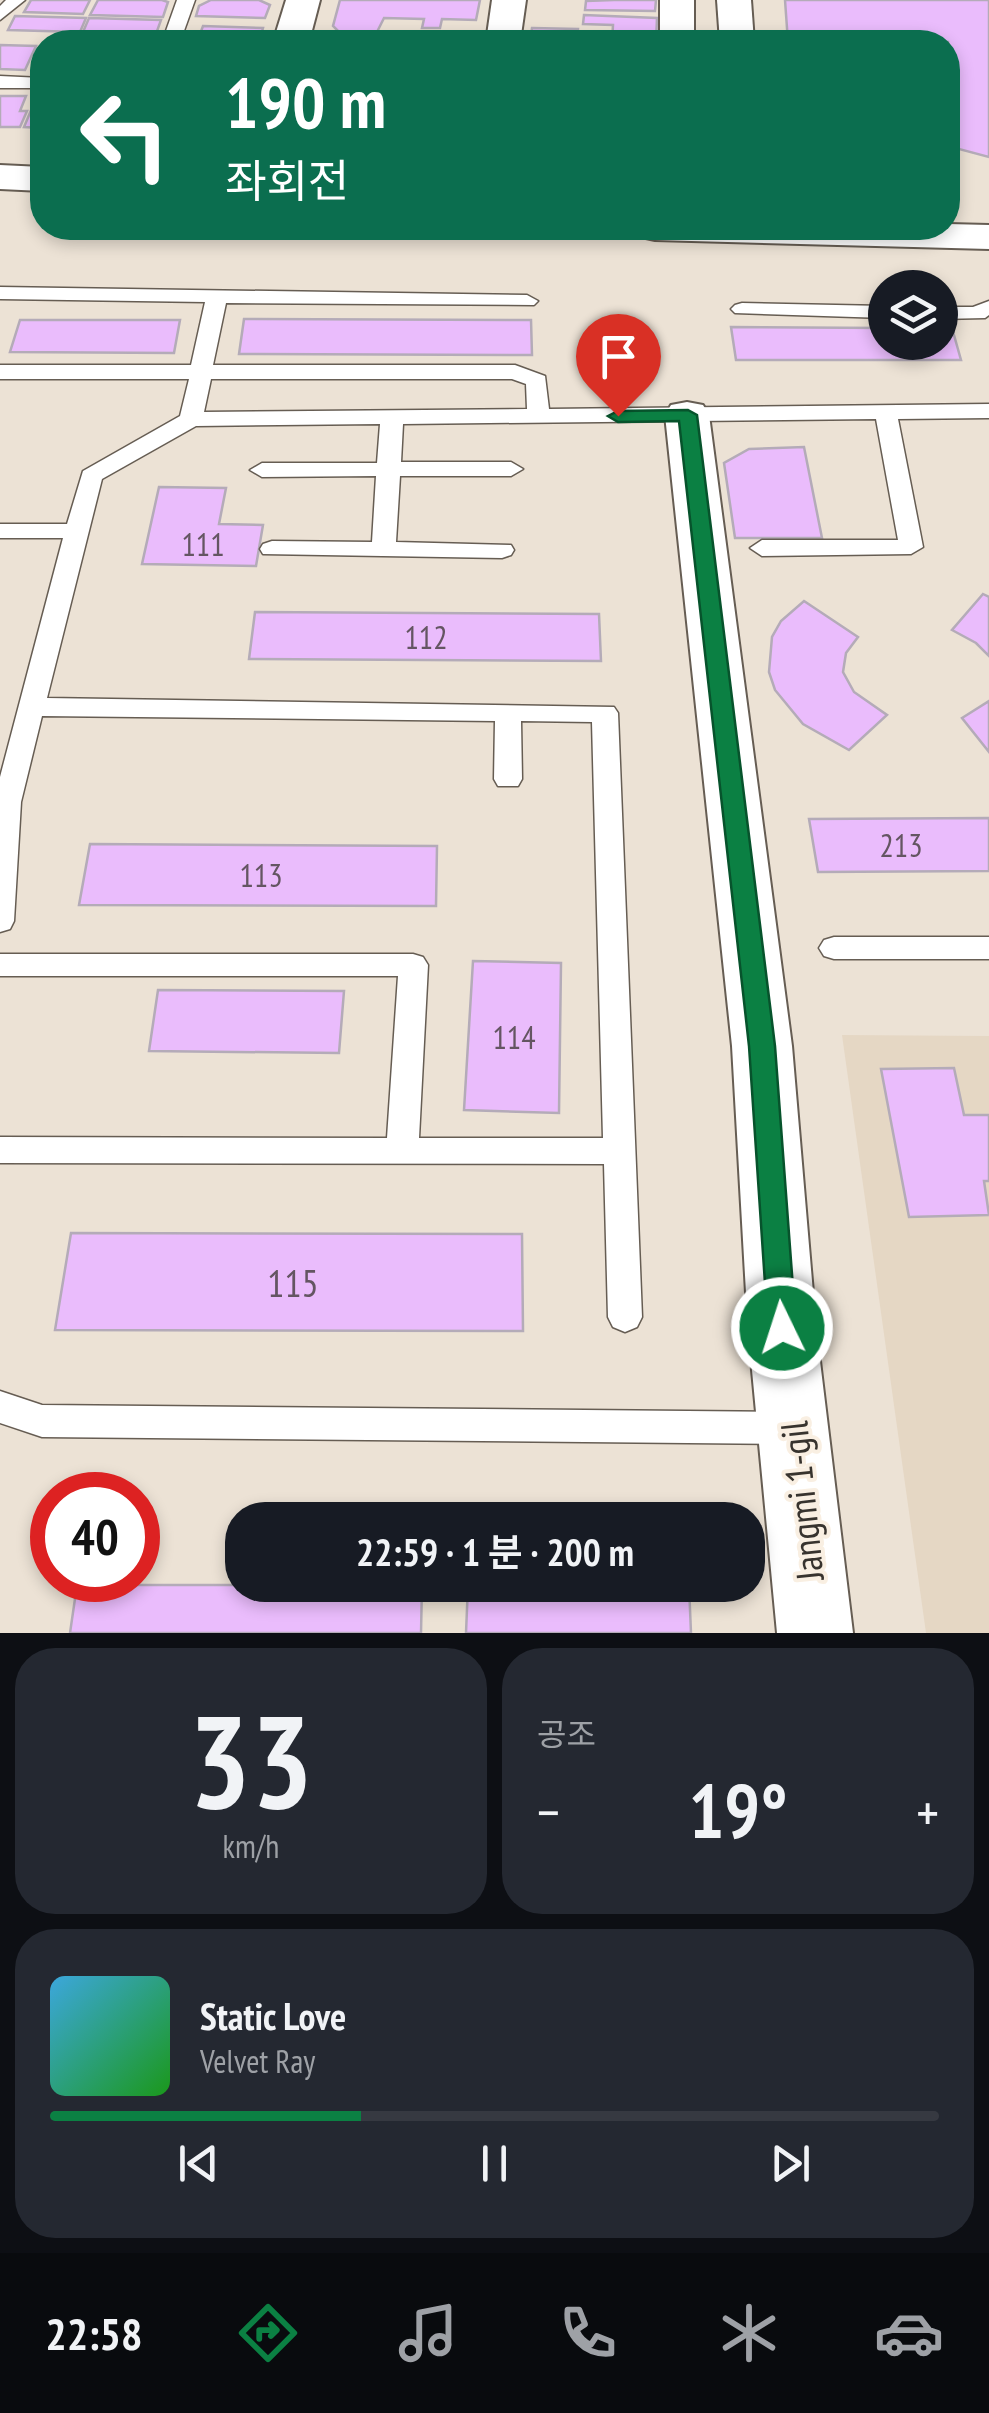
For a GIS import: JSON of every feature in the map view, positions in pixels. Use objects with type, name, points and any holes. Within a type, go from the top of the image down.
[{"type":"street","points":[[294,30],[303,0]]},
{"type":"street","points":[[505,30],[509,0]]},
{"type":"street","points":[[677,0],[677,30]]},
{"type":"street","points":[[734,0],[736,30]]},
{"type":"street","points":[[0,212],[23,185]]},
{"type":"street","points":[[960,201],[989,202]]},
{"type":"street","points":[[960,236],[989,237]]},
{"type":"street","name":"Jangmi 1-gil","points":[[688,415],[762,1046],[782,1328],[816,1633]]},
{"type":"lane","points":[[0,15],[16,0]]},
{"type":"lane","points":[[175,30],[186,0]]},
{"type":"lane","points":[[0,82],[30,83]]},
{"type":"lane","points":[[0,293],[528,301]]},
{"type":"lane","points":[[191,418],[217,296]]},
{"type":"lane","points":[[742,309],[868,312]]},
{"type":"lane","points":[[958,313],[977,314],[988,309]]},
{"type":"lane","points":[[0,372],[515,372],[537,381],[538,418]]},
{"type":"lane","points":[[0,921],[7,802],[91,476],[191,418],[538,418],[989,411]]},
{"type":"lane","points":[[762,548],[911,547],[886,414]]},
{"type":"lane","points":[[383,550],[392,418]]},
{"type":"lane","points":[[262,470],[510,469]]},
{"type":"lane","points":[[0,532],[76,532]]},
{"type":"lane","points":[[272,549],[502,550]]},
{"type":"lane","points":[[32,707],[605,714],[625,1317]]},
{"type":"lane","points":[[508,712],[508,779]]},
{"type":"lane","points":[[834,948],[989,948]]},
{"type":"lane","points":[[0,964],[413,965],[402,1151]]},
{"type":"lane","points":[[0,1150],[620,1151]]},
{"type":"lane","points":[[0,1410],[42,1421],[794,1428]]},
{"type":"shaded area","points":[[842,1035],[989,1036],[989,1633],[926,1633]]},
{"type":"building","points":[[31,0],[90,0],[83,14],[24,12]]},
{"type":"building","points":[[98,0],[168,2],[163,17],[90,15]]},
{"type":"building","points":[[211,0],[259,0],[270,5],[265,18],[196,16],[199,6]]},
{"type":"building","points":[[340,0],[480,0],[476,20],[442,19],[440,28],[422,28],[424,19],[384,18],[378,30],[337,30],[333,26]]},
{"type":"building","points":[[656,0],[655,11],[585,10],[586,1]]},
{"type":"building","points":[[785,0],[989,0],[989,157],[960,149],[960,30],[787,30]]},
{"type":"building","points":[[584,15],[657,18],[656,30],[613,30],[613,25],[583,24]]},
{"type":"building","points":[[15,16],[86,18],[81,30],[8,30]]},
{"type":"building","points":[[89,18],[161,20],[157,30],[84,30]]},
{"type":"building","points":[[203,26],[263,28],[262,30],[202,30]]},
{"type":"building","points":[[532,28],[578,29],[578,30]]},
{"type":"building","points":[[0,45],[30,46],[25,70],[0,69]]},
{"type":"building","points":[[0,96],[26,96],[20,111],[27,111],[20,127],[0,127]]},
{"type":"building","points":[[244,319],[531,320],[532,355],[239,354]]},
{"type":"building","points":[[20,320],[180,320],[174,353],[10,352]]},
{"type":"building","points":[[731,327],[868,328],[868,360],[736,360]]},
{"type":"building","points":[[804,447],[822,538],[735,538],[724,463],[749,449]]},
{"type":"building","points":[[159,487],[226,488],[219,524],[263,525],[256,566],[142,564]]},
{"type":"building","points":[[983,594],[989,597],[989,656],[976,643],[952,630]]},
{"type":"building","points":[[804,601],[858,637],[846,653],[843,672],[854,692],[887,715],[849,750],[803,724],[775,690],[769,672],[772,637],[781,621]]},
{"type":"building","points":[[255,612],[599,614],[601,661],[249,659]]},
{"type":"building","points":[[989,701],[989,752],[962,718]]},
{"type":"building","points":[[989,818],[989,871],[818,872],[809,819]]},
{"type":"building","points":[[90,844],[437,846],[436,906],[79,905]]},
{"type":"building","points":[[473,961],[561,963],[559,1113],[464,1110]]},
{"type":"building","points":[[158,990],[344,991],[339,1053],[149,1051]]},
{"type":"building","points":[[954,1068],[964,1115],[989,1115],[989,1181],[984,1181],[989,1215],[909,1217],[881,1069]]},
{"type":"building","points":[[71,1233],[522,1234],[523,1331],[55,1330]]},
{"type":"building","points":[[160,1585],[225,1585],[225,1602],[422,1602],[421,1633],[70,1633],[75,1602],[160,1602]]},
{"type":"building","points":[[467,1602],[690,1602],[691,1633],[466,1633]]},
{"type":"route","points":[[618,416],[688,415],[762,1046],[782,1328]]}]
